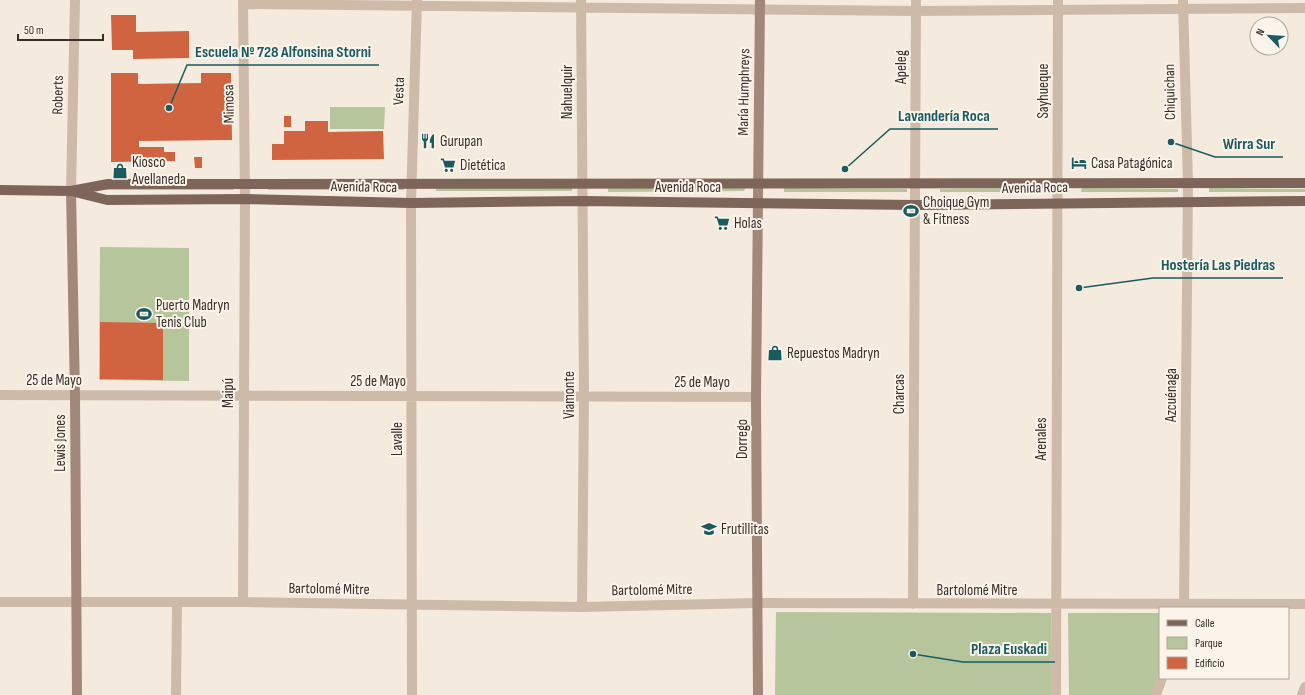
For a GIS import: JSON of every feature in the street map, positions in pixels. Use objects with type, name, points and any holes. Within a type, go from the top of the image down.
[{"type":"main road","name":"María Humphreys","points":[[758,183],[760,5]]},
{"type":"main road","name":"Dorrego","points":[[758,183],[756,397],[758,695]]},
{"type":"main road","name":"Avenida Roca","points":[[0,190],[71,191],[108,184],[1305,183]]},
{"type":"main road","name":"Avenida Roca","points":[[71,191],[107,200],[245,200],[411,203],[583,201],[916,205],[1305,202]]},
{"type":"main road","name":"Lewis Jones","points":[[71,191],[75,395],[77,695]]},
{"type":"street","name":"Roberts","points":[[71,191],[75,0]]},
{"type":"street","name":"Apeleg","points":[[915,183],[916,0]]},
{"type":"street","name":"Sayhueque","points":[[1058,0],[1058,183]]},
{"type":"street","points":[[243,2],[760,5],[916,11],[1058,11],[1183,4],[1305,8]]},
{"type":"street","name":"Mimosa","points":[[243,2],[245,184]]},
{"type":"street","name":"Vesta","points":[[412,184],[417,3]]},
{"type":"street","name":"Nahuelquir","points":[[581,4],[582,184]]},
{"type":"street","name":"Chiquichan","points":[[1183,4],[1188,183]]},
{"type":"street","name":"Charcas","points":[[913,604],[915,183]]},
{"type":"street","name":"Arenales","points":[[1056,695],[1055,605],[1058,183]]},
{"type":"street","name":"Azcuénaga","points":[[1185,606],[1186,202],[1188,183]]},
{"type":"street","name":"Maipú","points":[[243,602],[245,184]]},
{"type":"street","name":"Lavalle","points":[[412,184],[412,695]]},
{"type":"street","name":"Viamonte","points":[[582,184],[584,396],[582,607]]},
{"type":"street","name":"25 de Mayo","points":[[0,395],[756,397]]},
{"type":"street","name":"Bartolomé Mitre","points":[[0,602],[243,602],[413,606],[582,607],[757,603],[1185,606],[1305,604]]},
{"type":"street","points":[[176,695],[177,602]]},
{"type":"street","points":[[1156,695],[1162,679]]},
{"type":"street","points":[[1302,695],[1305,687]]},
{"type":"green space","points":[[330,107],[385,107],[384,129],[330,129]]},
{"type":"green space","points":[[105,187],[233,187],[234,190],[105,190]]},
{"type":"green space","points":[[268,187],[404,187],[404,190],[268,190]]},
{"type":"green space","points":[[436,188],[572,188],[572,191],[436,191]]},
{"type":"green space","points":[[608,188],[745,188],[744,191],[608,192]]},
{"type":"green space","points":[[784,188],[907,189],[907,192],[784,192]]},
{"type":"green space","points":[[1048,188],[1048,192],[940,192],[940,189]]},
{"type":"green space","points":[[1082,188],[1178,189],[1178,192],[1081,192]]},
{"type":"green space","points":[[1209,188],[1305,189],[1305,192],[1209,192]]},
{"type":"green space","name":"Puerto Madryn Tenis Club","points":[[100,247],[189,248],[189,381],[99,380]]},
{"type":"green space","points":[[776,612],[1051,613],[1051,695],[775,695]]},
{"type":"green space","points":[[1068,613],[1159,613],[1159,674],[1152,695],[1069,695]]},
{"type":"building","points":[[111,15],[136,15],[136,32],[189,31],[189,58],[133,59],[133,50],[112,50]]},
{"type":"building","points":[[111,73],[138,73],[138,84],[201,83],[201,73],[231,73],[232,140],[139,141],[139,147],[164,147],[164,152],[175,152],[175,161],[111,162]]},
{"type":"building","points":[[284,116],[291,116],[291,127],[284,127]]},
{"type":"building","points":[[305,121],[328,121],[328,132],[383,131],[384,159],[272,160],[272,144],[284,144],[284,131],[305,131]]},
{"type":"building","points":[[194,157],[202,157],[202,168],[195,168]]},
{"type":"building","name":"Puerto Madryn Tenis Club","points":[[100,322],[163,323],[163,380],[100,379]]},
{"type":"place","name":"Escuela Nº 728 Alfonsina Storni","points":[[169,108]]},
{"type":"place","name":"Gurupan","points":[[428,141]]},
{"type":"place","name":"Wirra Sur","points":[[1171,142]]},
{"type":"place","name":"Casa Patagónica","points":[[1079,163]]},
{"type":"place","name":"Dietética","points":[[448,165]]},
{"type":"place","name":"Lavandería Roca","points":[[845,169]]},
{"type":"place","name":"Kiosco Avellaneda","points":[[120,171]]},
{"type":"place","name":"Choique Gym & Fitness","points":[[911,211]]},
{"type":"place","name":"Holas","points":[[722,223]]},
{"type":"place","name":"Hostería Las Piedras","points":[[1079,288]]},
{"type":"place","name":"Puerto Madryn Tenis Club","points":[[144,314]]},
{"type":"place","name":"Repuestos Madryn","points":[[775,353]]},
{"type":"place","name":"Frutillitas","points":[[709,529]]},
{"type":"place","name":"Plaza Euskadi","points":[[913,654]]}]
